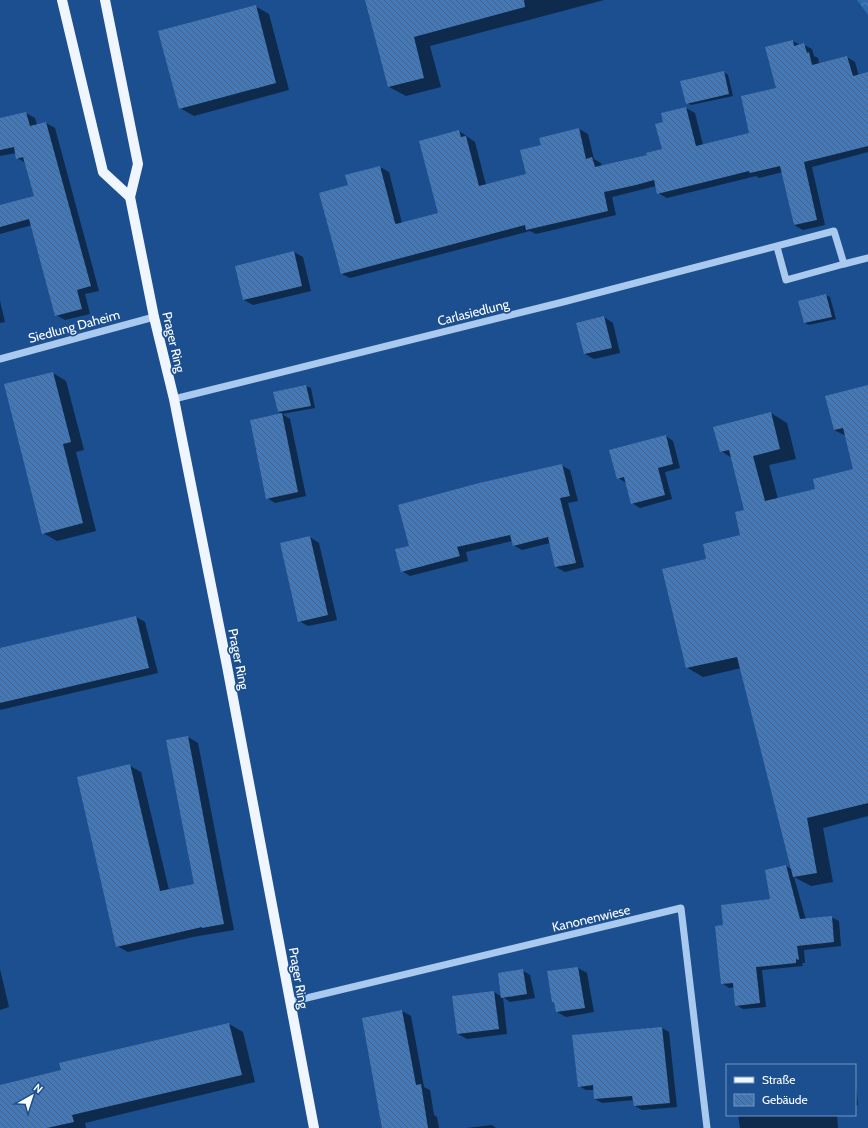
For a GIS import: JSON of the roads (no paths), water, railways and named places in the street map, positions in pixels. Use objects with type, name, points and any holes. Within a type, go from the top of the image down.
[{"type":"main road","points":[[62,0],[103,172],[130,197]]},
{"type":"main road","name":"Prager Ring","points":[[105,0],[138,164],[130,197],[154,317],[174,400],[227,666],[314,1128]]},
{"type":"street","name":"Carlasiedlung","points":[[174,400],[563,302],[834,231],[844,264]]},
{"type":"street","points":[[777,246],[786,280],[868,258]]},
{"type":"street","name":"Siedlung Daheim","points":[[0,359],[154,317]]},
{"type":"street","name":"Kanonenwiese","points":[[290,1002],[681,908],[707,1128]]}]
